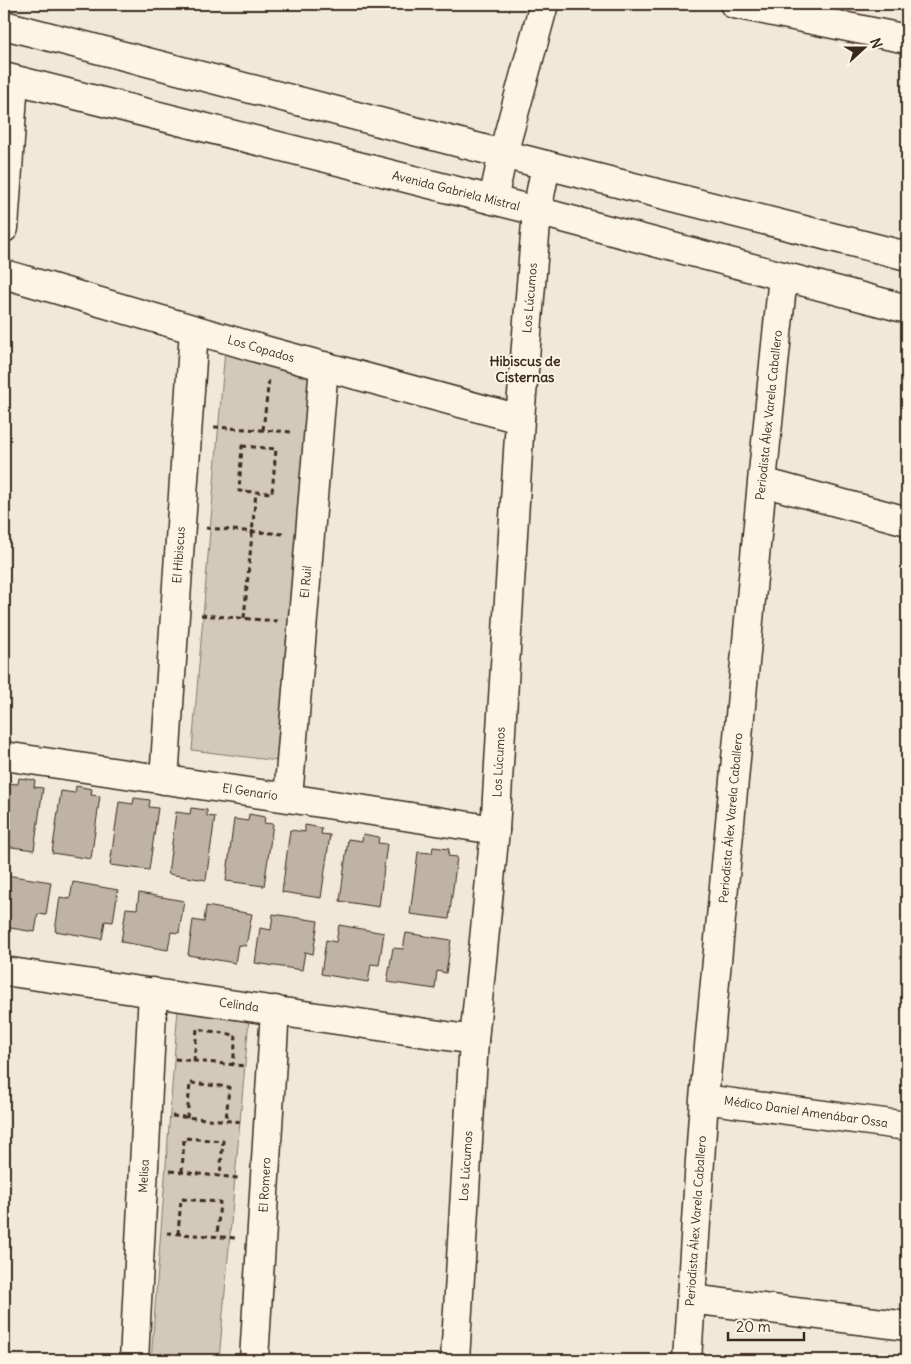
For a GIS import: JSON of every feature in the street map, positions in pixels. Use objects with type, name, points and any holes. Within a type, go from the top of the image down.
[{"type":"street","points":[[493,200],[503,154],[544,4]]},
{"type":"street","points":[[734,4],[907,39]]},
{"type":"street","points":[[4,25],[907,256]]},
{"type":"street","points":[[4,228],[9,78]]},
{"type":"street","name":"Avenida Gabriela Mistral","points":[[9,78],[493,200],[907,309]]},
{"type":"street","name":"Los Lúcumos","points":[[454,1360],[474,1040],[495,830],[520,420],[537,212],[546,165]]},
{"type":"street","name":"Los Copados","points":[[4,274],[194,330],[520,420]]},
{"type":"street","name":"Periodista Álex Varela Caballero","points":[[687,1360],[704,1099],[783,276]]},
{"type":"street","name":"El Hibiscus","points":[[164,780],[194,330]]},
{"type":"street","name":"El Ruil","points":[[288,798],[324,366]]},
{"type":"street","points":[[762,482],[907,521]]},
{"type":"street","name":"El Genario","points":[[4,756],[495,830]]},
{"type":"street","name":"Celinda","points":[[4,971],[474,1040]]},
{"type":"street","name":"Melisa","points":[[134,1360],[153,992]]},
{"type":"street","name":"El Romero","points":[[254,1360],[275,1010]]},
{"type":"street","name":"Médico Daniel Amenábar Ossa","points":[[704,1099],[907,1126]]},
{"type":"street","points":[[691,1299],[907,1326]]},
{"type":"path","points":[[263,430],[272,352]]},
{"type":"path","points":[[188,426],[318,434]]},
{"type":"path","points":[[242,446],[276,449],[272,493],[256,492],[238,490],[242,446]]},
{"type":"path","points":[[244,618],[256,492]]},
{"type":"path","points":[[181,526],[310,536]]},
{"type":"path","points":[[175,612],[302,623]]},
{"type":"path","points":[[194,1061],[197,1029],[236,1035],[233,1065]]},
{"type":"path","points":[[150,1056],[272,1069]]},
{"type":"path","points":[[187,1118],[190,1083],[229,1087],[226,1120]]},
{"type":"path","points":[[147,1114],[268,1124]]},
{"type":"path","points":[[182,1172],[184,1138],[223,1141],[220,1176]]},
{"type":"path","points":[[144,1170],[265,1180]]},
{"type":"path","points":[[178,1234],[180,1199],[220,1202],[217,1236]]},
{"type":"path","points":[[141,1232],[261,1239]]},
{"type":"shaded area","points":[[225,349],[310,371],[278,761],[192,750]]},
{"type":"shaded area","points":[[178,1008],[249,1019],[219,1360],[151,1360]]},
{"type":"building","points":[[19,778],[35,780],[34,787],[43,788],[34,850],[4,846],[4,783],[18,784]]},
{"type":"building","points":[[76,786],[92,789],[91,795],[100,796],[91,859],[52,853],[61,791],[75,793]]},
{"type":"building","points":[[134,798],[150,800],[149,807],[158,808],[149,870],[110,865],[119,802],[133,804]]},
{"type":"building","points":[[191,808],[207,810],[207,816],[215,817],[206,880],[168,874],[176,812],[190,814]]},
{"type":"building","points":[[249,814],[265,817],[264,823],[273,824],[264,886],[226,881],[234,819],[248,821]]},
{"type":"building","points":[[305,825],[322,828],[321,834],[330,835],[321,898],[282,892],[290,830],[305,832]]},
{"type":"building","points":[[363,834],[379,837],[378,843],[387,844],[379,907],[340,901],[348,839],[362,841]]},
{"type":"building","points":[[433,847],[449,849],[448,856],[457,857],[449,919],[410,914],[418,852],[432,853]]},
{"type":"building","points":[[6,875],[51,882],[46,915],[38,914],[35,932],[4,927]]},
{"type":"building","points":[[73,882],[118,890],[113,922],[105,921],[102,939],[55,931],[60,897],[70,899]]},
{"type":"building","points":[[139,893],[184,901],[179,933],[171,932],[168,950],[121,942],[126,908],[137,909]]},
{"type":"building","points":[[206,906],[252,914],[246,946],[238,945],[235,963],[188,955],[193,920],[204,922]]},
{"type":"building","points":[[273,914],[318,921],[313,954],[305,952],[302,970],[255,963],[260,928],[271,930]]},
{"type":"building","points":[[339,925],[384,933],[379,965],[371,964],[368,982],[321,974],[326,940],[336,942]]},
{"type":"building","points":[[406,933],[451,940],[446,973],[437,971],[435,989],[387,982],[393,948],[403,949]]},
{"type":"district","name":"Hibiscus de Cisternas","points":[[525,370]]}]
